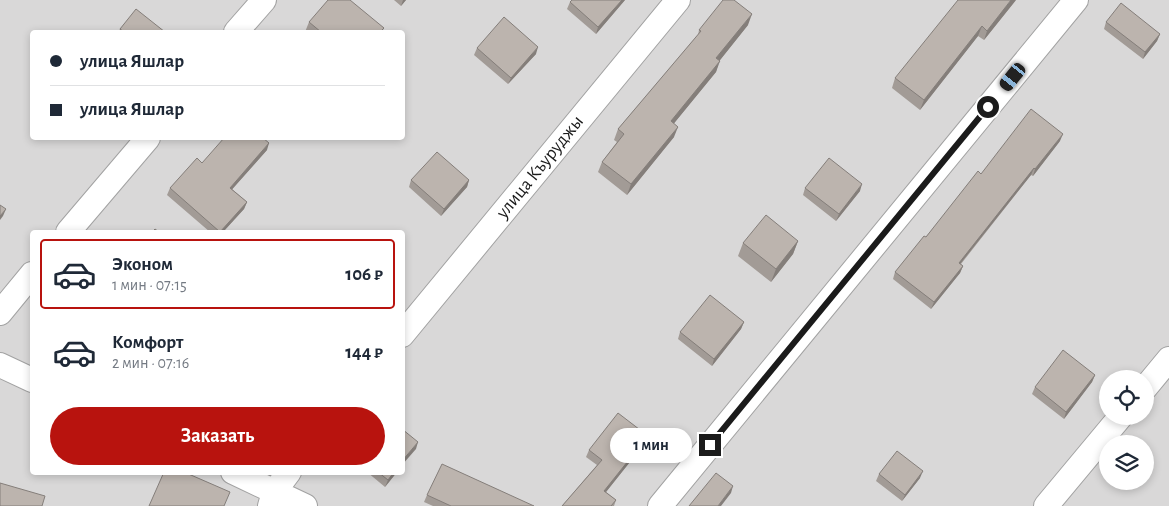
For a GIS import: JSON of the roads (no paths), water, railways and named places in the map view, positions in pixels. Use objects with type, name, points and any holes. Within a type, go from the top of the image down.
[{"type":"street","points":[[238,30],[264,0]]},
{"type":"street","name":"улица Къуруджы","points":[[405,331],[678,0]]},
{"type":"street","points":[[660,506],[1076,0]]},
{"type":"street","points":[[70,230],[146,140]]},
{"type":"street","points":[[0,313],[30,276]]},
{"type":"street","points":[[1154,377],[1169,359]]},
{"type":"street","points":[[0,365],[30,379]]},
{"type":"street","points":[[1046,506],[1114,425]]},
{"type":"street","points":[[236,475],[272,499],[305,506]]},
{"type":"street","points":[[272,499],[288,475]]}]
